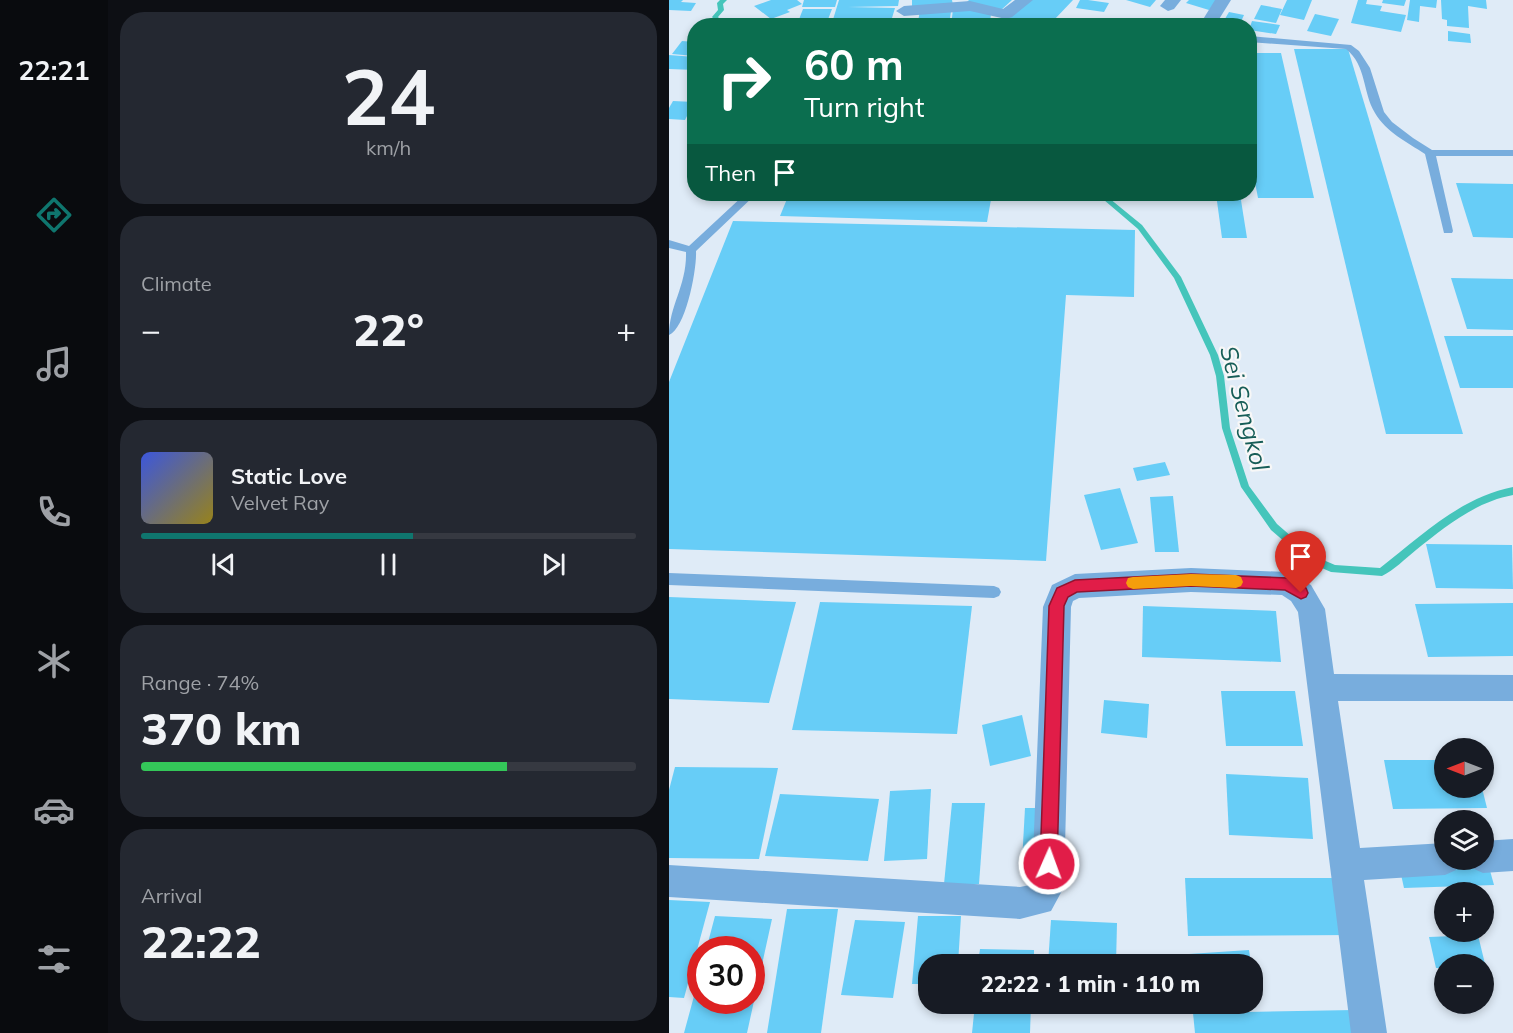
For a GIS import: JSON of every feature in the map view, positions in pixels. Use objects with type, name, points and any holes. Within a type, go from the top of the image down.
[{"type":"street","points":[[904,10],[970,6],[1006,14],[1025,0]]},
{"type":"street","points":[[1212,18],[1223,0]]},
{"type":"street","points":[[669,881],[1020,903],[1039,899],[1048,887],[1057,606],[1062,592],[1075,586],[1191,580],[1287,584],[1301,593],[1311,609],[1369,1033]]},
{"type":"street","points":[[1321,687],[1513,688]]},
{"type":"street","points":[[1494,856],[1513,855]]},
{"type":"street","points":[[1345,865],[1434,860]]},
{"type":"lane","points":[[1257,40],[1342,46],[1357,52],[1365,63],[1378,111],[1387,123],[1430,153],[1513,153]]},
{"type":"lane","points":[[1430,153],[1447,231]]},
{"type":"lane","points":[[691,250],[744,201]]},
{"type":"lane","points":[[669,244],[691,250]]},
{"type":"lane","points":[[669,331],[688,291],[693,268],[691,250]]},
{"type":"lane","points":[[669,579],[994,592]]},
{"type":"building","points":[[669,0],[696,3],[691,11],[669,10]]},
{"type":"building","points":[[771,0],[797,0],[802,4],[787,10],[790,12],[774,18],[770,18],[754,6]]},
{"type":"building","points":[[804,0],[837,0],[835,7],[802,7]]},
{"type":"building","points":[[839,0],[899,0],[898,6],[848,7],[895,8],[892,18],[833,18]]},
{"type":"building","points":[[912,0],[952,0],[953,5],[912,7]]},
{"type":"building","points":[[969,0],[1012,0],[1000,11],[967,2]]},
{"type":"building","points":[[1026,0],[1073,0],[1056,18],[1008,18]]},
{"type":"building","points":[[1080,0],[1109,3],[1104,12],[1076,8]]},
{"type":"building","points":[[1126,0],[1156,0],[1150,7]]},
{"type":"building","points":[[1189,0],[1221,0],[1209,10],[1186,3]]},
{"type":"building","points":[[1287,0],[1312,0],[1304,20],[1280,15]]},
{"type":"building","points":[[1358,0],[1367,0],[1366,4],[1382,6],[1380,11],[1406,15],[1401,32],[1351,23]]},
{"type":"building","points":[[1383,0],[1406,0],[1404,6],[1382,3]]},
{"type":"building","points":[[1410,0],[1437,0],[1436,8],[1420,6],[1419,22],[1407,20]]},
{"type":"building","points":[[1441,0],[1486,0],[1487,9],[1468,6],[1469,28],[1447,26],[1447,20],[1442,19]]},
{"type":"building","points":[[1261,5],[1282,9],[1276,23],[1254,18]]},
{"type":"building","points":[[803,9],[832,9],[829,18],[800,18]]},
{"type":"building","points":[[953,9],[991,12],[991,18],[952,18]]},
{"type":"building","points":[[920,11],[951,11],[950,18],[919,18]]},
{"type":"building","points":[[1229,12],[1244,15],[1243,18],[1226,18]]},
{"type":"building","points":[[1315,14],[1339,19],[1331,36],[1307,31]]},
{"type":"building","points":[[1257,22],[1280,25],[1276,34],[1257,31]]},
{"type":"building","points":[[1448,31],[1470,34],[1471,43],[1448,41]]},
{"type":"building","points":[[682,41],[687,41],[687,55],[672,54]]},
{"type":"building","points":[[1294,49],[1348,49],[1463,434],[1386,434]]},
{"type":"building","points":[[1257,53],[1281,53],[1314,198],[1258,198]]},
{"type":"building","points":[[669,55],[687,56],[687,70],[669,69]]},
{"type":"building","points":[[673,101],[687,102],[685,120],[669,119],[669,108]]},
{"type":"building","points":[[1456,183],[1513,184],[1513,238],[1473,237]]},
{"type":"building","points":[[786,201],[991,201],[987,222],[780,216]]},
{"type":"building","points":[[1217,201],[1241,201],[1247,238],[1222,238]]},
{"type":"building","points":[[733,221],[1135,230],[1134,297],[1066,295],[1046,561],[669,549],[669,382]]},
{"type":"building","points":[[1451,278],[1513,279],[1513,330],[1467,329]]},
{"type":"building","points":[[1444,336],[1513,336],[1513,388],[1460,388]]},
{"type":"building","points":[[1165,462],[1170,475],[1137,481],[1133,468]]},
{"type":"building","points":[[1120,488],[1138,543],[1101,550],[1084,495]]},
{"type":"building","points":[[1173,496],[1179,552],[1155,552],[1150,497]]},
{"type":"building","points":[[1426,544],[1512,545],[1513,589],[1436,588]]},
{"type":"building","points":[[669,597],[796,602],[769,703],[669,699]]},
{"type":"building","points":[[820,602],[972,606],[957,734],[792,730]]},
{"type":"building","points":[[1513,603],[1513,656],[1428,657],[1415,604]]},
{"type":"building","points":[[1143,606],[1276,611],[1281,662],[1142,657]]},
{"type":"building","points":[[1221,691],[1295,691],[1303,746],[1226,746]]},
{"type":"building","points":[[1104,700],[1149,704],[1147,738],[1101,733]]},
{"type":"building","points":[[1022,715],[1031,756],[990,766],[982,725]]},
{"type":"building","points":[[1384,760],[1434,760],[1434,798],[1484,798],[1487,808],[1393,809]]},
{"type":"building","points":[[675,767],[778,768],[759,859],[669,858],[669,790]]},
{"type":"building","points":[[1226,774],[1308,778],[1313,839],[1229,835]]},
{"type":"building","points":[[931,789],[927,859],[884,861],[890,791]]},
{"type":"building","points":[[780,794],[879,799],[868,861],[765,856]]},
{"type":"building","points":[[952,803],[985,803],[979,884],[944,884]]},
{"type":"building","points":[[1025,808],[1046,808],[1044,862],[1022,862]]},
{"type":"building","points":[[1400,870],[1490,870],[1493,882],[1434,882],[1434,887],[1404,888]]},
{"type":"building","points":[[1185,878],[1346,878],[1354,935],[1188,936]]},
{"type":"building","points":[[669,900],[710,902],[701,936],[687,936],[687,987],[684,998],[669,997]]},
{"type":"building","points":[[787,909],[838,909],[821,1033],[767,1033]]},
{"type":"building","points":[[715,916],[772,919],[765,951],[765,936],[710,936]]},
{"type":"building","points":[[918,916],[961,916],[959,954],[918,954],[918,984],[912,984]]},
{"type":"building","points":[[855,920],[905,922],[893,998],[841,995]]},
{"type":"building","points":[[1051,920],[1117,923],[1116,954],[1049,954]]},
{"type":"building","points":[[1429,937],[1434,937],[1434,942],[1480,942],[1483,954],[1434,954],[1434,959]]},
{"type":"building","points":[[980,949],[1034,950],[1034,954],[979,954]]},
{"type":"building","points":[[1249,950],[1250,954],[1189,954]]},
{"type":"building","points":[[1354,1010],[1358,1033],[1195,1033],[1193,1014],[1263,1014],[1263,1012]]},
{"type":"building","points":[[689,1014],[751,1014],[747,1033],[684,1033]]},
{"type":"building","points":[[974,1014],[1031,1014],[1030,1033],[972,1033]]},
{"type":"waterway","name":"Sei Sengkol","points":[[716,18],[721,10],[720,3],[724,0]]},
{"type":"waterway","name":"Sei Sengkol","points":[[1108,201],[1140,227],[1177,277],[1214,355],[1220,376],[1226,428],[1245,487],[1274,527],[1311,559],[1334,569],[1382,572],[1462,511],[1497,494],[1513,491]]},
{"type":"slow traffic","points":[[1133,583],[1191,580],[1236,582]]},
{"type":"route","points":[[1049,864],[1057,606],[1062,592],[1075,586],[1191,580],[1287,584],[1301,593]]}]
